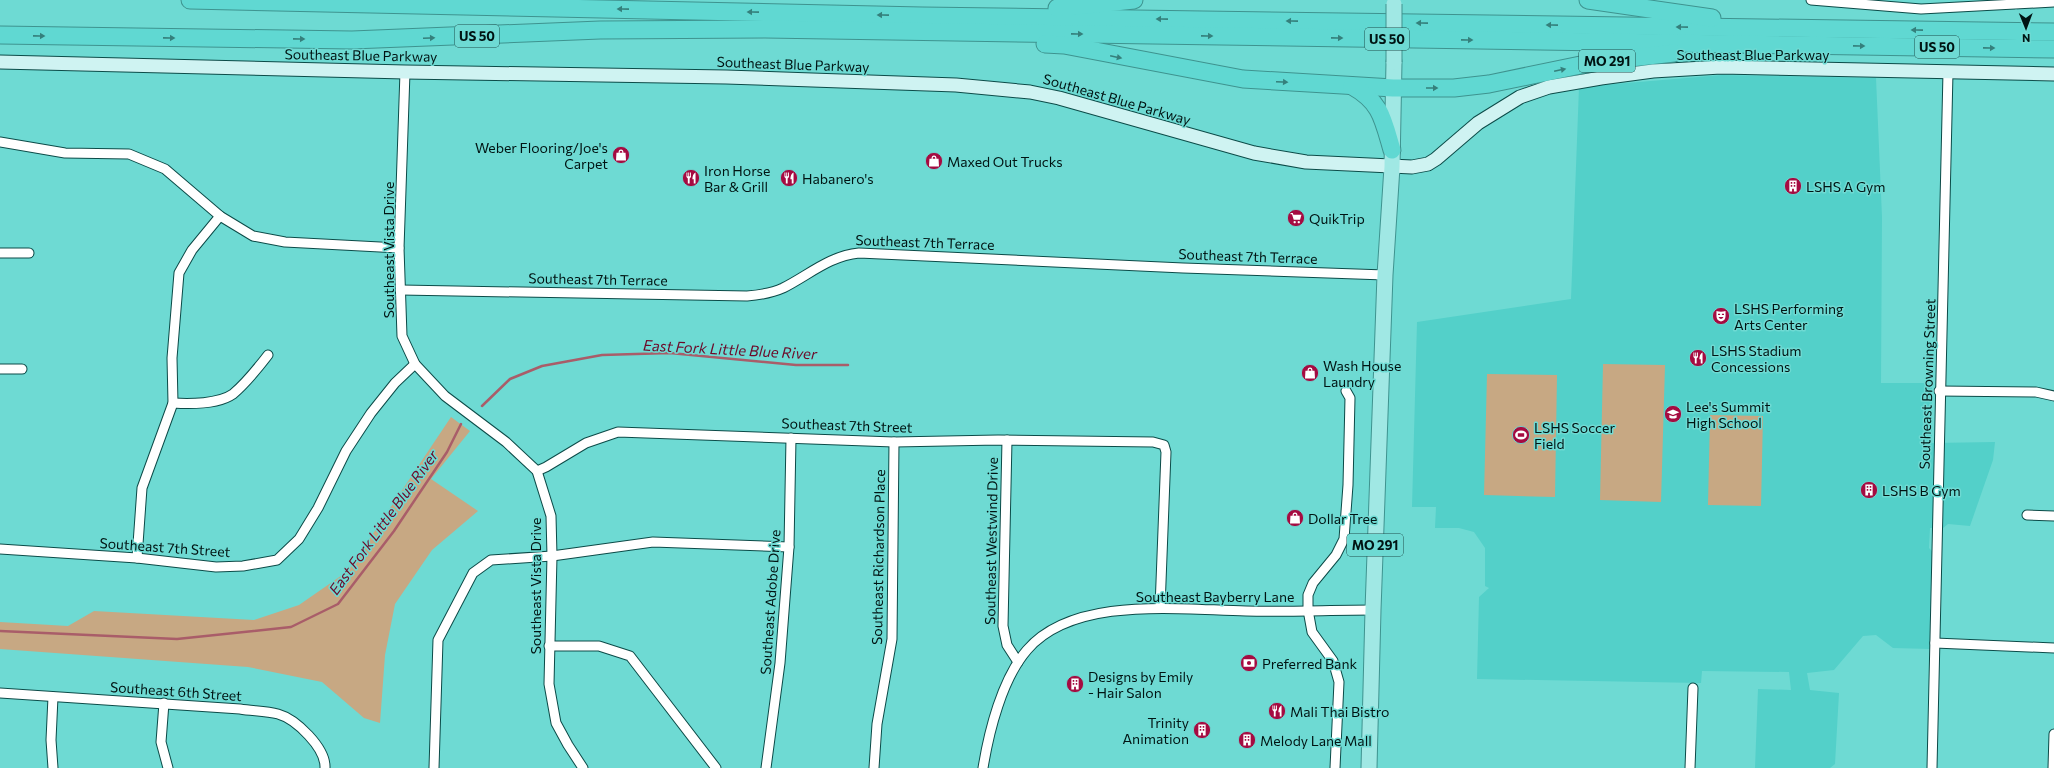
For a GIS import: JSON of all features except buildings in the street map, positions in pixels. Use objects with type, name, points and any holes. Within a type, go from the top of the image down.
[{"type":"highway","name":"US 50","points":[[190,0],[922,16],[2054,32]]},
{"type":"highway","points":[[922,16],[938,9],[990,10],[1065,8],[1134,0]]},
{"type":"highway","points":[[1588,0],[1715,19],[1826,22],[1833,28]]},
{"type":"highway","name":"US 50","points":[[0,35],[352,40],[608,30],[765,29],[2054,49]]},
{"type":"highway","points":[[954,32],[967,38],[1064,46],[1243,80],[1393,88]]},
{"type":"highway","name":"MO 291","points":[[1393,88],[1454,88],[1489,84],[1595,62],[1666,54],[1721,50],[1812,52],[1820,46]]},
{"type":"highway","points":[[1352,86],[1367,94],[1374,102],[1382,117],[1392,150]]},
{"type":"main road","points":[[1393,88],[1394,2]]},
{"type":"main road","name":"MO 291","points":[[1370,768],[1373,610],[1385,275],[1392,167],[1393,88]]},
{"type":"street","points":[[1811,0],[1921,9],[1994,3],[2054,2]]},
{"type":"street","name":"Southeast Blue Parkway","points":[[0,62],[726,78],[986,87],[1030,92],[1074,101],[1254,153],[1306,162],[1392,167],[1412,167],[1428,164],[1436,159],[1478,123],[1520,97],[1549,88],[1594,79],[1653,71],[1721,67],[2054,74]]},
{"type":"street","name":"Southeast Vista Drive","points":[[405,72],[399,248],[402,336],[415,364],[445,396],[494,432],[537,471],[551,516],[552,556],[549,684],[556,723],[583,768]]},
{"type":"street","name":"Southeast Browning Street","points":[[1932,768],[1948,72]]},
{"type":"street","points":[[0,142],[65,153],[129,154],[165,170],[220,216],[253,236],[285,242],[399,248]]},
{"type":"street","points":[[137,558],[142,488],[173,403],[172,358],[179,273],[192,250],[220,216]]},
{"type":"street","points":[[0,252],[29,253]]},
{"type":"street","name":"Southeast 7th Terrace","points":[[400,290],[747,296],[783,288],[833,259],[846,254],[859,253],[1183,268],[1385,275]]},
{"type":"street","points":[[173,403],[192,404],[213,401],[232,395],[268,355]]},
{"type":"street","name":"Southeast 7th Street","points":[[0,549],[137,558],[216,567],[243,566],[277,560],[303,533],[318,508],[346,451],[371,413],[395,383],[415,364]]},
{"type":"street","points":[[0,369],[22,369]]},
{"type":"street","points":[[1335,768],[1338,682],[1333,661],[1312,632],[1308,610],[1308,595],[1313,583],[1341,547],[1346,532],[1350,398],[1346,391]]},
{"type":"street","points":[[1940,391],[2036,392],[2054,396]]},
{"type":"street","name":"Southeast 7th Street","points":[[537,471],[586,443],[618,432],[894,442],[1007,440],[1153,442],[1164,445],[1167,459],[1160,608]]},
{"type":"street","name":"Southeast Adobe Drive","points":[[766,768],[780,663],[789,547],[791,438]]},
{"type":"street","name":"Southeast Westwind Drive","points":[[1007,440],[1003,626],[1006,645],[1018,662]]},
{"type":"street","name":"Southeast Richardson Place","points":[[874,768],[877,724],[892,639],[894,442]]},
{"type":"street","points":[[2027,515],[2054,516]]},
{"type":"street","points":[[434,768],[438,640],[473,574],[491,560],[552,556],[653,542],[789,547]]},
{"type":"street","name":"Southeast Bayberry Lane","points":[[983,768],[995,713],[1018,662],[1026,650],[1037,640],[1069,622],[1099,614],[1160,608],[1246,611],[1373,610]]},
{"type":"street","points":[[1935,643],[2054,648]]},
{"type":"street","points":[[549,646],[599,646],[630,656],[716,768]]},
{"type":"street","points":[[1690,768],[1693,688]]},
{"type":"street","name":"Southeast 6th Street","points":[[0,693],[164,703],[240,709],[279,714],[297,724],[309,736],[317,746],[325,766]]},
{"type":"street","points":[[53,697],[51,740],[53,768]]},
{"type":"street","points":[[164,703],[161,742],[168,768]]},
{"type":"street","points":[[2053,768],[2054,734]]},
{"type":"shaded area","name":"Lee's Summit High School","points":[[1722,75],[1876,78],[1882,217],[1881,383],[1923,383],[1932,386],[1932,443],[1995,442],[1993,460],[1970,526],[1948,524],[1943,528],[1930,528],[1929,548],[1932,551],[1930,649],[1893,648],[1876,635],[1863,636],[1834,670],[1807,673],[1810,690],[1839,693],[1835,764],[1830,768],[1755,768],[1758,689],[1791,690],[1789,672],[1702,671],[1701,683],[1477,679],[1479,597],[1489,588],[1485,586],[1485,548],[1474,532],[1459,528],[1435,528],[1436,507],[1412,507],[1417,322],[1571,299],[1579,87]]},
{"type":"shaded area","points":[[1603,364],[1665,365],[1661,502],[1600,500]]},
{"type":"shaded area","name":"LSHS Soccer Field","points":[[1487,374],[1557,375],[1555,497],[1484,495]]},
{"type":"shaded area","points":[[1710,415],[1763,416],[1761,506],[1708,505]]},
{"type":"shaded area","points":[[451,417],[470,431],[431,479],[478,511],[432,550],[395,604],[385,655],[380,723],[364,718],[322,682],[248,667],[0,649],[0,622],[68,626],[94,611],[254,620],[299,605],[348,571]]},
{"type":"waterway","name":"East Fork Little Blue River","points":[[482,406],[510,379],[542,366],[602,355],[670,353],[796,365],[848,365]]},
{"type":"waterway","name":"East Fork Little Blue River","points":[[0,631],[177,639],[291,627],[338,604],[394,531],[447,452],[461,424]]},
{"type":"place","name":"Weber Flooring/Joe's Carpet","points":[[621,155]]},
{"type":"place","name":"Maxed Out Trucks","points":[[934,161]]},
{"type":"place","name":"Iron Horse Bar & Grill","points":[[691,178]]},
{"type":"place","name":"Habanero's","points":[[789,178]]},
{"type":"place","name":"LSHS A Gym","points":[[1793,186]]},
{"type":"place","name":"QuikTrip","points":[[1296,218]]},
{"type":"place","name":"LSHS Performing Arts Center","points":[[1721,316]]},
{"type":"place","name":"LSHS Stadium Concessions","points":[[1698,358]]},
{"type":"place","name":"Wash House Laundry","points":[[1310,373]]},
{"type":"place","name":"Lee's Summit High School","points":[[1673,414]]},
{"type":"place","name":"LSHS Soccer Field","points":[[1521,435]]},
{"type":"place","name":"LSHS B Gym","points":[[1869,490]]},
{"type":"place","name":"Dollar Tree","points":[[1295,518]]},
{"type":"place","name":"Preferred Bank","points":[[1249,663]]},
{"type":"place","name":"Designs by Emily - Hair Salon","points":[[1075,684]]},
{"type":"place","name":"Mali Thai Bistro","points":[[1277,711]]},
{"type":"place","name":"Trinity Animation","points":[[1202,730]]},
{"type":"place","name":"Melody Lane Mall","points":[[1247,740]]}]
